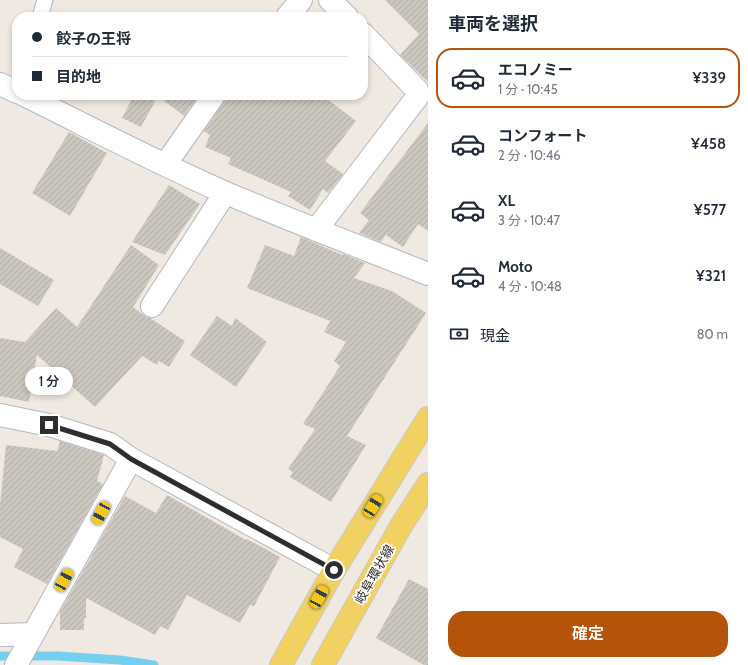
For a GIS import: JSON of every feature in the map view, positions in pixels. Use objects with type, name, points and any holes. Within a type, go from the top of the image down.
[{"type":"main road","points":[[281,665],[334,570],[428,418]]},
{"type":"main road","name":"岐阜環状線","points":[[323,665],[402,526],[428,484]]},
{"type":"street","points":[[291,12],[301,0]]},
{"type":"street","points":[[330,0],[342,12]]},
{"type":"street","points":[[316,230],[418,96],[417,90],[368,39]]},
{"type":"street","points":[[0,84],[12,90]]},
{"type":"street","points":[[34,100],[165,165],[225,192],[428,274]]},
{"type":"street","points":[[165,165],[210,100]]},
{"type":"street","points":[[152,306],[225,192]]},
{"type":"street","points":[[0,415],[49,425],[110,444],[131,459],[334,570]]},
{"type":"street","points":[[16,665],[131,459]]},
{"type":"street","points":[[0,635],[31,639]]},
{"type":"lane","points":[[41,12],[45,0]]},
{"type":"building","points":[[385,0],[428,0],[428,82],[400,55],[419,34]]},
{"type":"building","points":[[131,100],[156,100],[141,127],[122,118]]},
{"type":"building","points":[[163,100],[195,100],[184,116]]},
{"type":"building","points":[[225,100],[329,100],[356,121],[325,161],[343,174],[328,193],[323,189],[310,210],[288,196],[291,192],[228,164],[231,158],[205,147],[210,135],[204,131]]},
{"type":"building","points":[[428,123],[428,231],[418,224],[403,247],[386,235],[381,242],[359,233],[369,220],[360,213]]},
{"type":"building","points":[[69,132],[107,153],[70,216],[32,193]]},
{"type":"building","points":[[169,185],[200,204],[165,255],[132,242]]},
{"type":"building","points":[[301,237],[342,255],[343,254],[365,263],[354,278],[392,291],[426,313],[347,436],[366,445],[331,502],[290,477],[293,472],[288,469],[315,429],[303,424],[340,366],[334,361],[346,342],[324,332],[330,321],[247,288],[265,245],[294,256]]},
{"type":"building","points":[[131,245],[159,265],[133,307],[146,317],[150,318],[185,341],[169,367],[159,361],[157,365],[142,356],[95,407],[37,355],[29,402],[0,396],[0,338],[25,342],[56,308],[77,327]]},
{"type":"building","points":[[0,248],[54,280],[38,306],[0,284]]},
{"type":"building","points":[[217,316],[232,326],[235,318],[267,342],[236,387],[190,355]]},
{"type":"building","points":[[60,441],[104,455],[97,481],[103,484],[47,584],[14,567],[23,549],[0,537],[0,505],[6,445],[57,451]]},
{"type":"building","points":[[167,495],[246,540],[247,539],[280,557],[254,606],[250,605],[240,623],[187,595],[168,630],[160,626],[155,635],[86,598],[86,618],[84,618],[84,630],[60,630],[60,612],[125,496],[156,513]]},
{"type":"building","points":[[409,579],[428,589],[428,665],[424,665],[376,638]]},
{"type":"waterway","points":[[0,656],[58,656],[120,660],[154,665]]},
{"type":"route","points":[[49,425],[110,444],[131,459],[334,570]]}]
